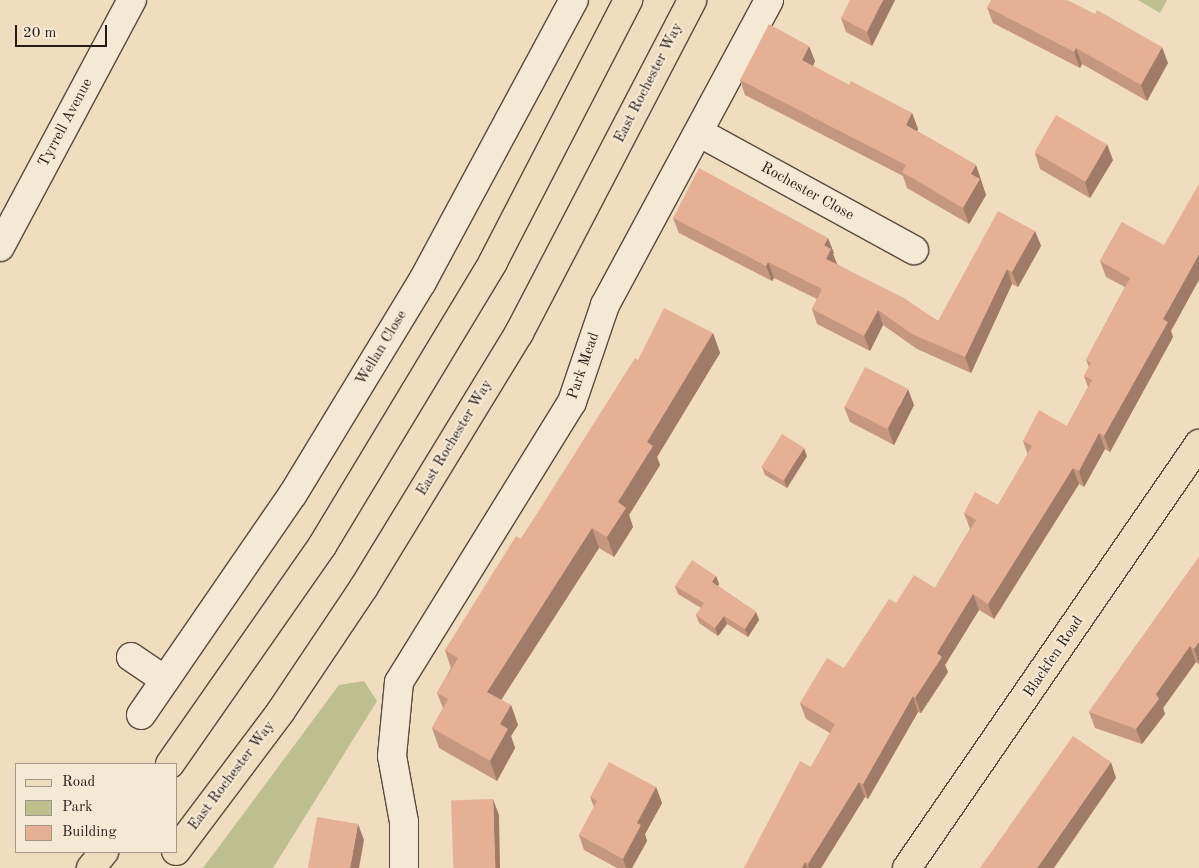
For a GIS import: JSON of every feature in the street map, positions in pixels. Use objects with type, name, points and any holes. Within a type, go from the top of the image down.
[{"type":"main road","points":[[171,763],[322,546],[478,287],[628,0]]},
{"type":"main road","name":"East Rochester Way","points":[[178,848],[280,711],[364,587],[519,333],[692,0]]},
{"type":"main road","name":"Blackfen Road","points":[[906,868],[1199,444]]},
{"type":"main road","points":[[91,868],[103,853]]},
{"type":"main road","name":"East Rochester Way","points":[[164,868],[175,853]]},
{"type":"street","name":"Tyrrell Avenue","points":[[0,246],[132,0]]},
{"type":"street","name":"Wellan Close","points":[[141,715],[293,494],[422,282],[574,0]]},
{"type":"street","name":"Park Mead","points":[[404,868],[404,822],[392,756],[399,682],[572,402],[605,305],[700,133],[769,0]]},
{"type":"street","name":"Rochester Close","points":[[700,133],[914,250]]},
{"type":"street","points":[[131,657],[165,680]]},
{"type":"green space","points":[[1138,0],[1167,0],[1160,13]]},
{"type":"green space","points":[[364,681],[377,701],[273,868],[203,868],[339,685]]},
{"type":"building","points":[[850,0],[883,0],[867,32],[841,18]]},
{"type":"building","points":[[991,0],[1067,0],[1095,14],[1097,10],[1162,47],[1141,85],[1076,48],[1074,52],[987,7]]},
{"type":"building","points":[[769,24],[809,46],[802,60],[849,85],[851,81],[912,113],[906,125],[976,165],[971,174],[980,179],[963,208],[902,172],[906,165],[740,80]]},
{"type":"building","points":[[1056,115],[1107,144],[1086,182],[1034,152]]},
{"type":"building","points":[[699,168],[828,238],[824,245],[831,249],[826,259],[904,298],[938,321],[998,211],[1035,231],[1012,272],[1007,269],[965,357],[912,334],[878,310],[864,336],[812,309],[822,289],[768,262],[766,266],[673,218]]},
{"type":"building","points":[[1199,184],[1199,254],[1163,319],[1168,322],[1104,436],[1099,433],[1079,471],[1073,468],[988,604],[973,594],[937,653],[942,657],[915,698],[913,696],[863,784],[859,782],[808,864],[805,862],[802,868],[744,868],[800,761],[811,767],[835,724],[800,703],[827,658],[844,668],[889,599],[896,603],[914,575],[935,588],[976,520],[964,513],[975,492],[998,505],[1032,446],[1023,441],[1039,410],[1067,426],[1092,380],[1084,376],[1091,363],[1086,360],[1130,278],[1100,261],[1122,222],[1164,245]]},
{"type":"building","points":[[664,308],[713,333],[647,442],[653,446],[618,502],[626,508],[607,537],[592,528],[487,692],[511,705],[500,724],[508,729],[490,761],[432,728],[448,699],[437,693],[458,658],[445,650],[516,536],[521,539],[635,358],[638,360]]},
{"type":"building","points":[[865,367],[908,389],[887,429],[845,407]]},
{"type":"building","points":[[782,434],[804,448],[783,481],[761,467]]},
{"type":"building","points":[[1199,557],[1199,642],[1194,649],[1190,646],[1156,694],[1159,699],[1136,729],[1089,712]]},
{"type":"building","points":[[692,560],[716,576],[712,582],[756,612],[745,629],[724,616],[715,628],[696,615],[704,603],[675,586]]},
{"type":"building","points":[[1073,736],[1111,762],[1037,868],[980,868]]},
{"type":"building","points":[[609,762],[656,787],[637,823],[641,825],[623,859],[579,835],[597,801],[590,797]]},
{"type":"building","points":[[493,799],[495,868],[453,868],[451,800]]},
{"type":"building","points":[[317,817],[358,824],[350,868],[308,868]]}]
